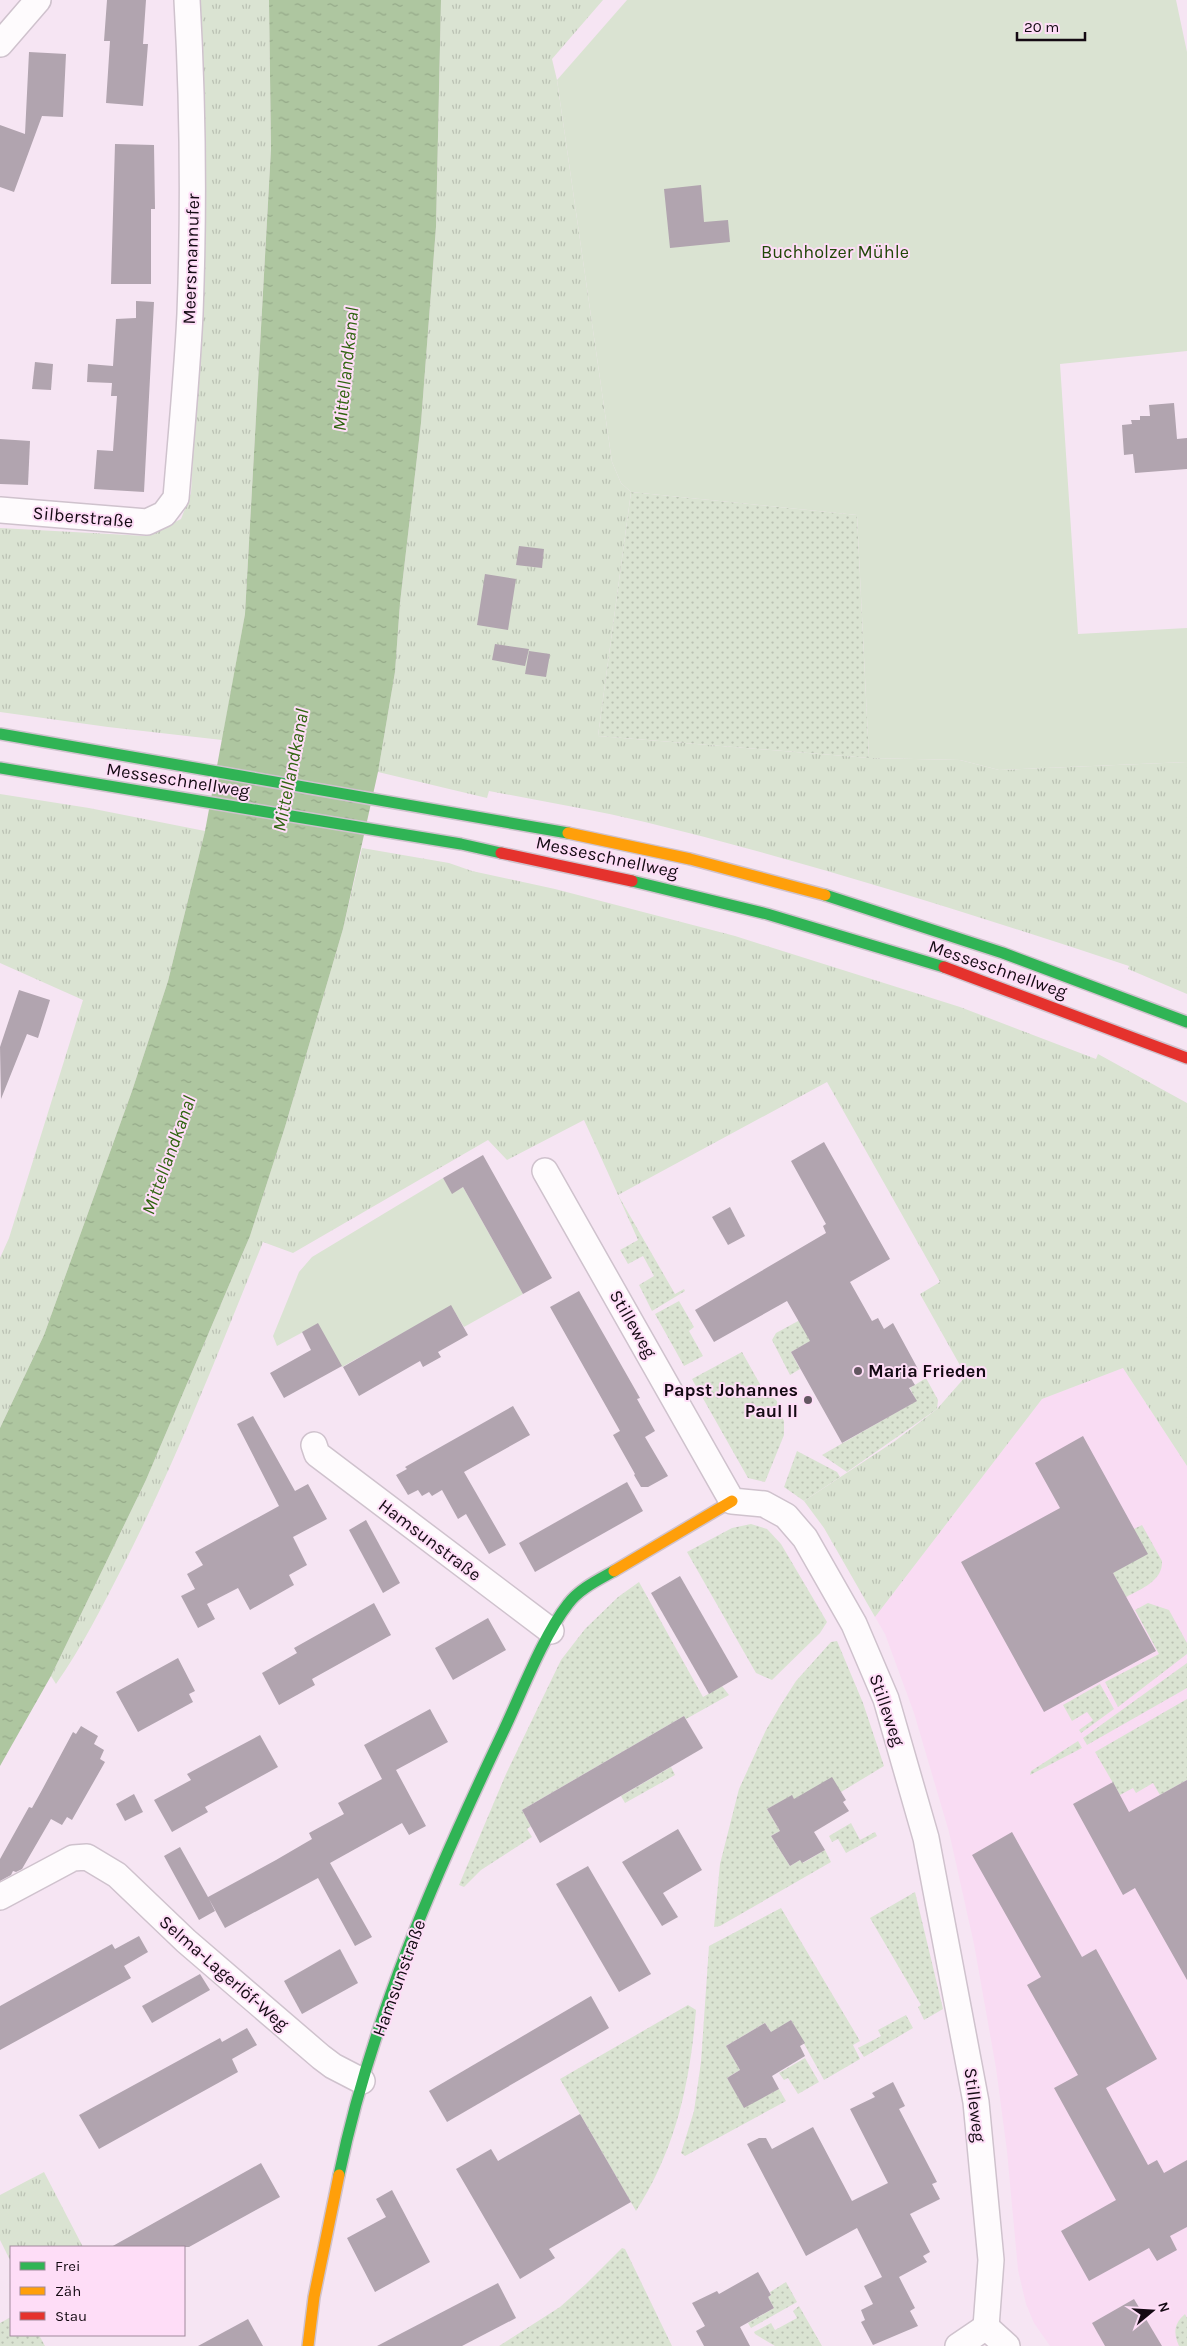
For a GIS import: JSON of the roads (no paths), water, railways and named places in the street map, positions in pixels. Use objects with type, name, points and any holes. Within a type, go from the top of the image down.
[{"type":"main road","name":"Messeschnellweg","points":[[0,734],[467,814],[581,835],[692,859],[884,913],[1077,979],[1187,1022]]},
{"type":"main road","name":"Messeschnellweg","points":[[0,768],[461,844],[684,892],[767,914],[958,971],[1187,1058]]},
{"type":"main road","name":"Hamsunstraße","points":[[308,2346],[320,2269],[362,2080],[396,1983],[463,1816],[551,1631],[568,1603],[583,1589],[732,1501]]},
{"type":"street","points":[[0,44],[38,0]]},
{"type":"street","name":"Meersmannufer","points":[[164,514],[176,498],[190,315],[192,96],[187,0]]},
{"type":"street","name":"Silberstraße","points":[[0,510],[147,522],[164,514]]},
{"type":"street","name":"Stilleweg","points":[[545,1171],[668,1385],[732,1501],[764,1504],[786,1516],[805,1538],[854,1624],[886,1700],[926,1838],[976,2102],[991,2260],[986,2327]]},
{"type":"street","name":"Hamsunstraße","points":[[314,1445],[317,1454],[551,1631]]},
{"type":"street","name":"Selma-Lagerlöf-Weg","points":[[0,1897],[73,1858],[92,1859],[117,1876],[186,1941],[321,2057],[333,2066],[362,2080]]},
{"type":"street","points":[[958,2346],[986,2327],[1007,2346]]},
{"type":"water","name":"Mittellandkanal","points":[[269,0],[441,0],[436,227],[421,423],[400,603],[395,672],[378,772],[343,929],[285,1127],[250,1236],[146,1480],[51,1676],[0,1766],[0,1428],[44,1335],[132,1091],[168,981],[205,831],[245,614],[271,149]]},
{"type":"place","name":"Maria Frieden","points":[[858,1371]]},
{"type":"place","name":"Papst Johannes Paul II","points":[[808,1400]]},
{"type":"park label","name":"Buchholzer Mühle","points":[[835,252]]}]
